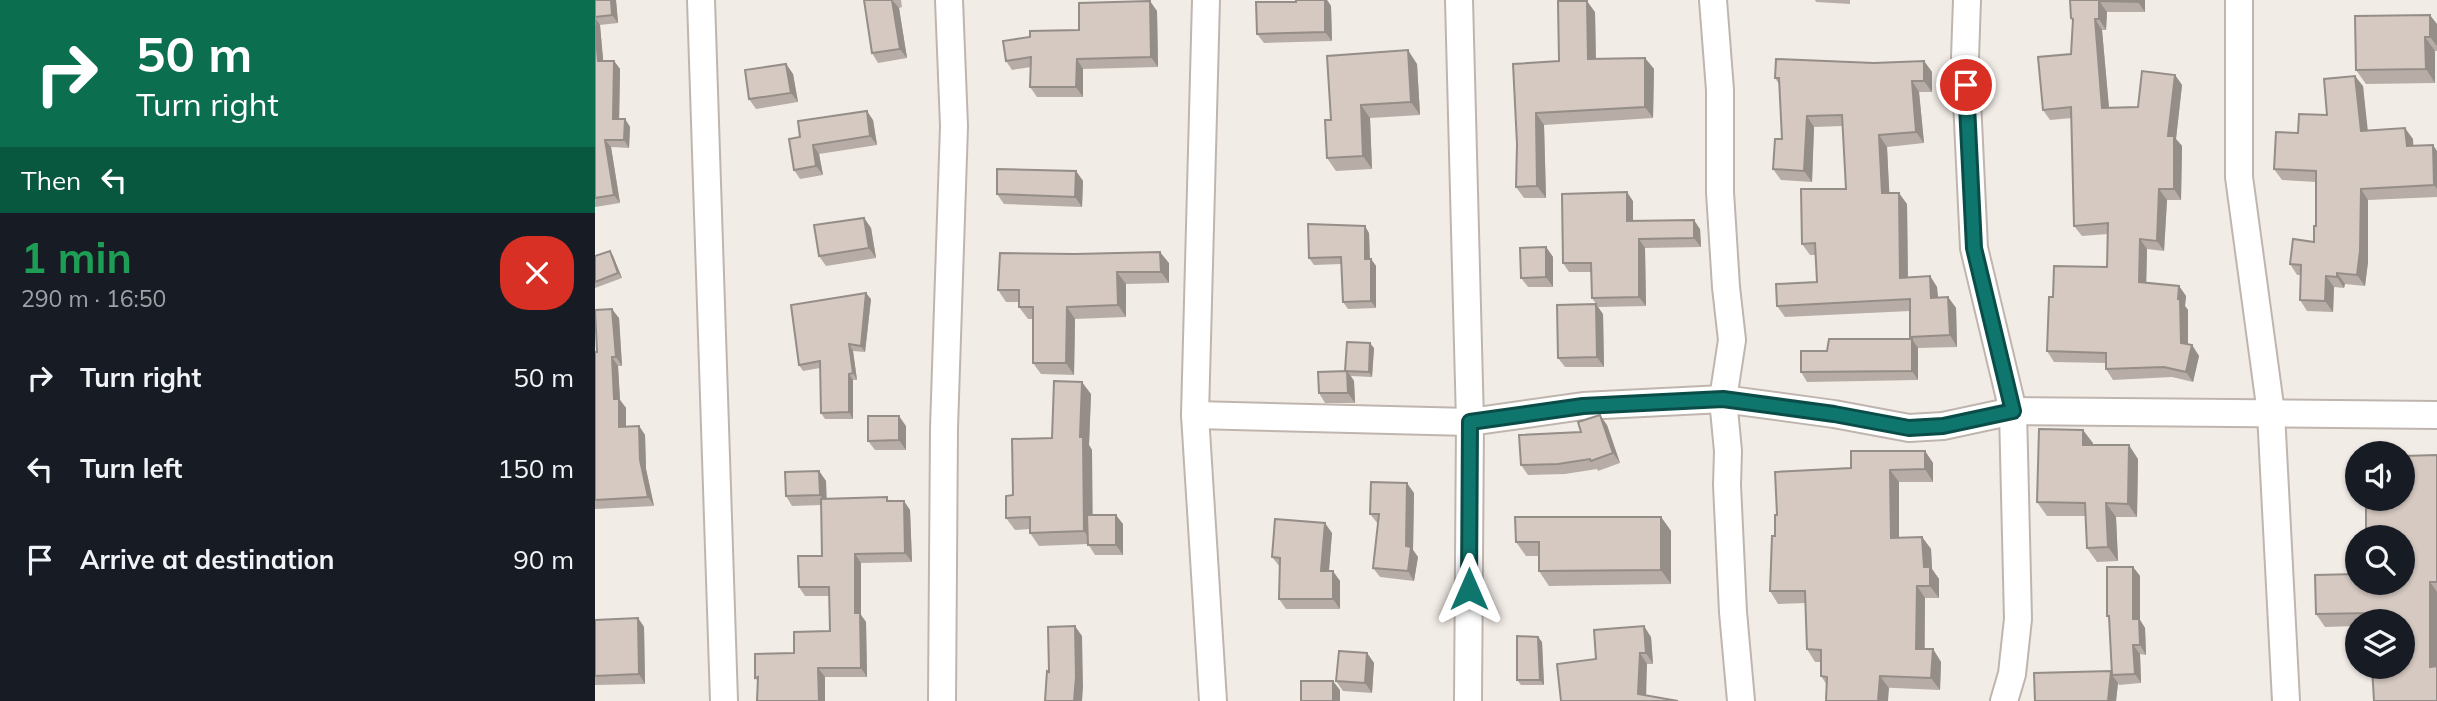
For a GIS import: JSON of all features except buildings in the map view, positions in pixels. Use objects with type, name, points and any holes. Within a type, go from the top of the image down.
[{"type":"street","points":[[701,0],[724,701]]},
{"type":"street","points":[[942,701],[944,428],[954,126],[949,0]]},
{"type":"street","points":[[1206,0],[1195,415],[1213,701]]},
{"type":"street","points":[[1459,0],[1470,422],[1468,701]]},
{"type":"street","points":[[1713,0],[1720,90],[1720,192],[1732,340],[1723,399],[1728,450],[1733,611],[1741,701]]},
{"type":"street","points":[[1966,0],[1965,58],[1974,248],[2013,411],[2018,620],[2012,674],[2004,701]]},
{"type":"street","points":[[2239,0],[2239,177],[2271,413],[2286,701]]},
{"type":"street","points":[[1195,415],[1470,422],[1583,406],[1723,399],[1834,414],[1909,428],[1943,426],[2013,411],[2437,415]]},
{"type":"route","points":[[1469,589],[1470,422],[1583,406],[1723,399],[1834,414],[1909,428],[1943,426],[2013,411],[1974,248],[1966,85]]}]
